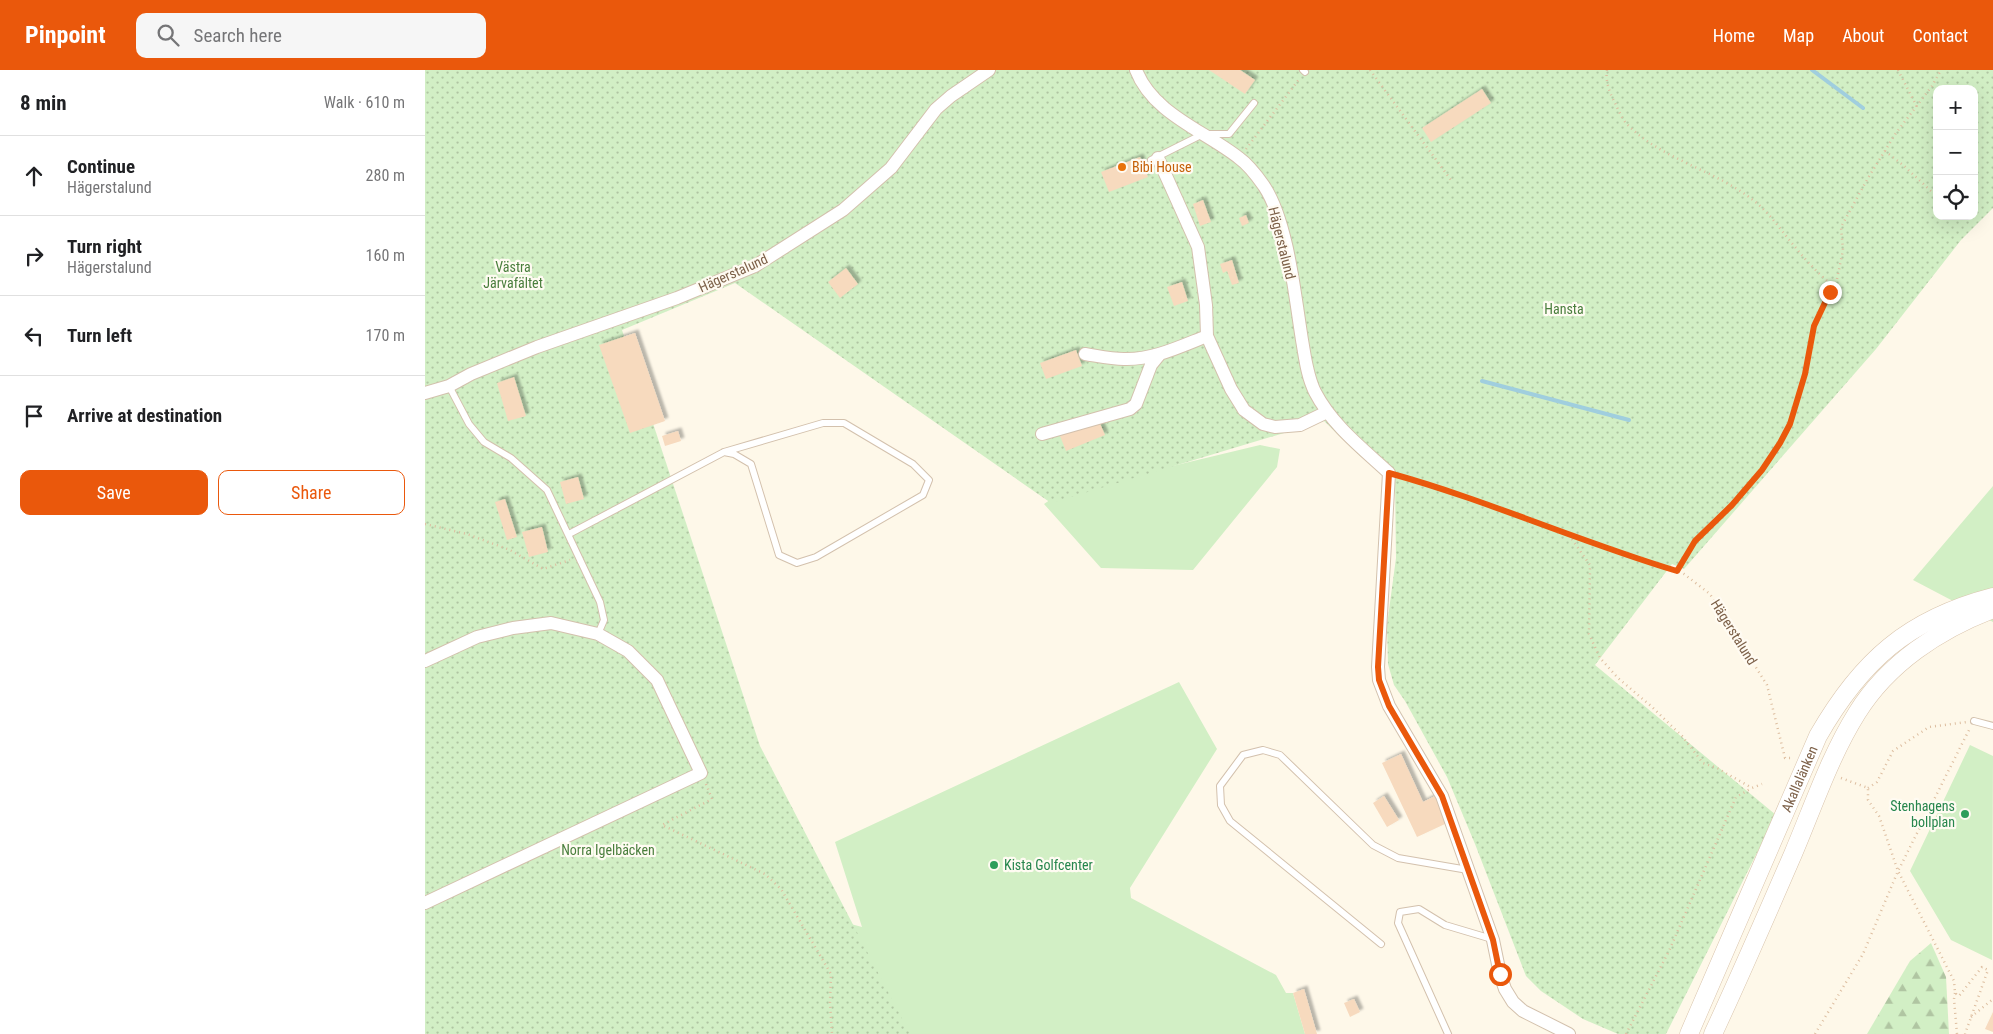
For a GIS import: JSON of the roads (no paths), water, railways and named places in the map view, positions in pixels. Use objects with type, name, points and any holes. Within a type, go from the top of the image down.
[{"type":"main road","name":"Akallalänken","points":[[1689,1034],[1818,736],[1835,707],[1851,685],[1870,665],[1913,629],[1943,613],[1993,597]]},
{"type":"main road","name":"Akallalänken","points":[[1713,1034],[1749,957],[1827,773],[1857,712],[1875,690],[1913,652],[1964,620],[1993,609]]},
{"type":"street","name":"Hägerstalund","points":[[425,393],[449,386],[471,374],[537,347],[677,298],[755,266],[843,210],[891,168],[936,109],[951,96],[989,70]]},
{"type":"street","name":"Hägerstalund","points":[[1136,70],[1149,91],[1165,108],[1239,158],[1254,172],[1273,202],[1285,244],[1307,367],[1314,390],[1338,426],[1389,473],[1378,667],[1379,680],[1389,706],[1442,796],[1469,870]]},
{"type":"street","points":[[1154,159],[1197,247],[1206,305],[1207,336],[1231,389],[1245,410],[1263,424],[1275,427],[1300,425],[1327,412]]},
{"type":"street","points":[[1085,354],[1124,359],[1142,358],[1160,354],[1207,336]]},
{"type":"street","points":[[1042,434],[1130,409],[1136,404],[1151,365],[1160,354]]},
{"type":"street","points":[[425,661],[477,637],[513,628],[551,623],[598,634],[628,651],[657,680],[701,773],[425,903]]},
{"type":"street","points":[[1469,870],[1493,940],[1505,989],[1513,1002],[1523,1011],[1569,1034]]},
{"type":"lane","points":[[1154,159],[1203,134],[1229,134],[1254,103]]},
{"type":"lane","points":[[449,386],[469,424],[484,442],[511,458],[547,490],[600,602],[604,620],[598,634]]},
{"type":"lane","points":[[569,534],[723,452],[823,424],[844,423],[913,464],[929,480],[923,496],[816,557],[797,563],[779,555],[751,464],[734,454],[723,452]]},
{"type":"lane","points":[[1974,722],[1993,726]]},
{"type":"lane","points":[[1381,944],[1230,821],[1221,805],[1220,786],[1243,755],[1263,750],[1280,755],[1373,845],[1398,858],[1469,870]]},
{"type":"lane","points":[[1448,1034],[1399,923],[1400,912],[1419,909],[1445,925],[1493,940]]},
{"type":"waterway","points":[[1812,70],[1863,108]]},
{"type":"waterway","points":[[1482,381],[1629,420]]},
{"type":"place","name":"Bibi House","points":[[1122,167]]},
{"type":"place","name":"Stenhagens bollplan","points":[[1965,814]]},
{"type":"place","name":"Kista Golfcenter","points":[[994,865]]},
{"type":"park label","name":"Västra Järvafältet","points":[[513,276]]},
{"type":"park label","name":"Hansta","points":[[1564,309]]},
{"type":"park label","name":"Norra Igelbäcken","points":[[608,850]]}]
